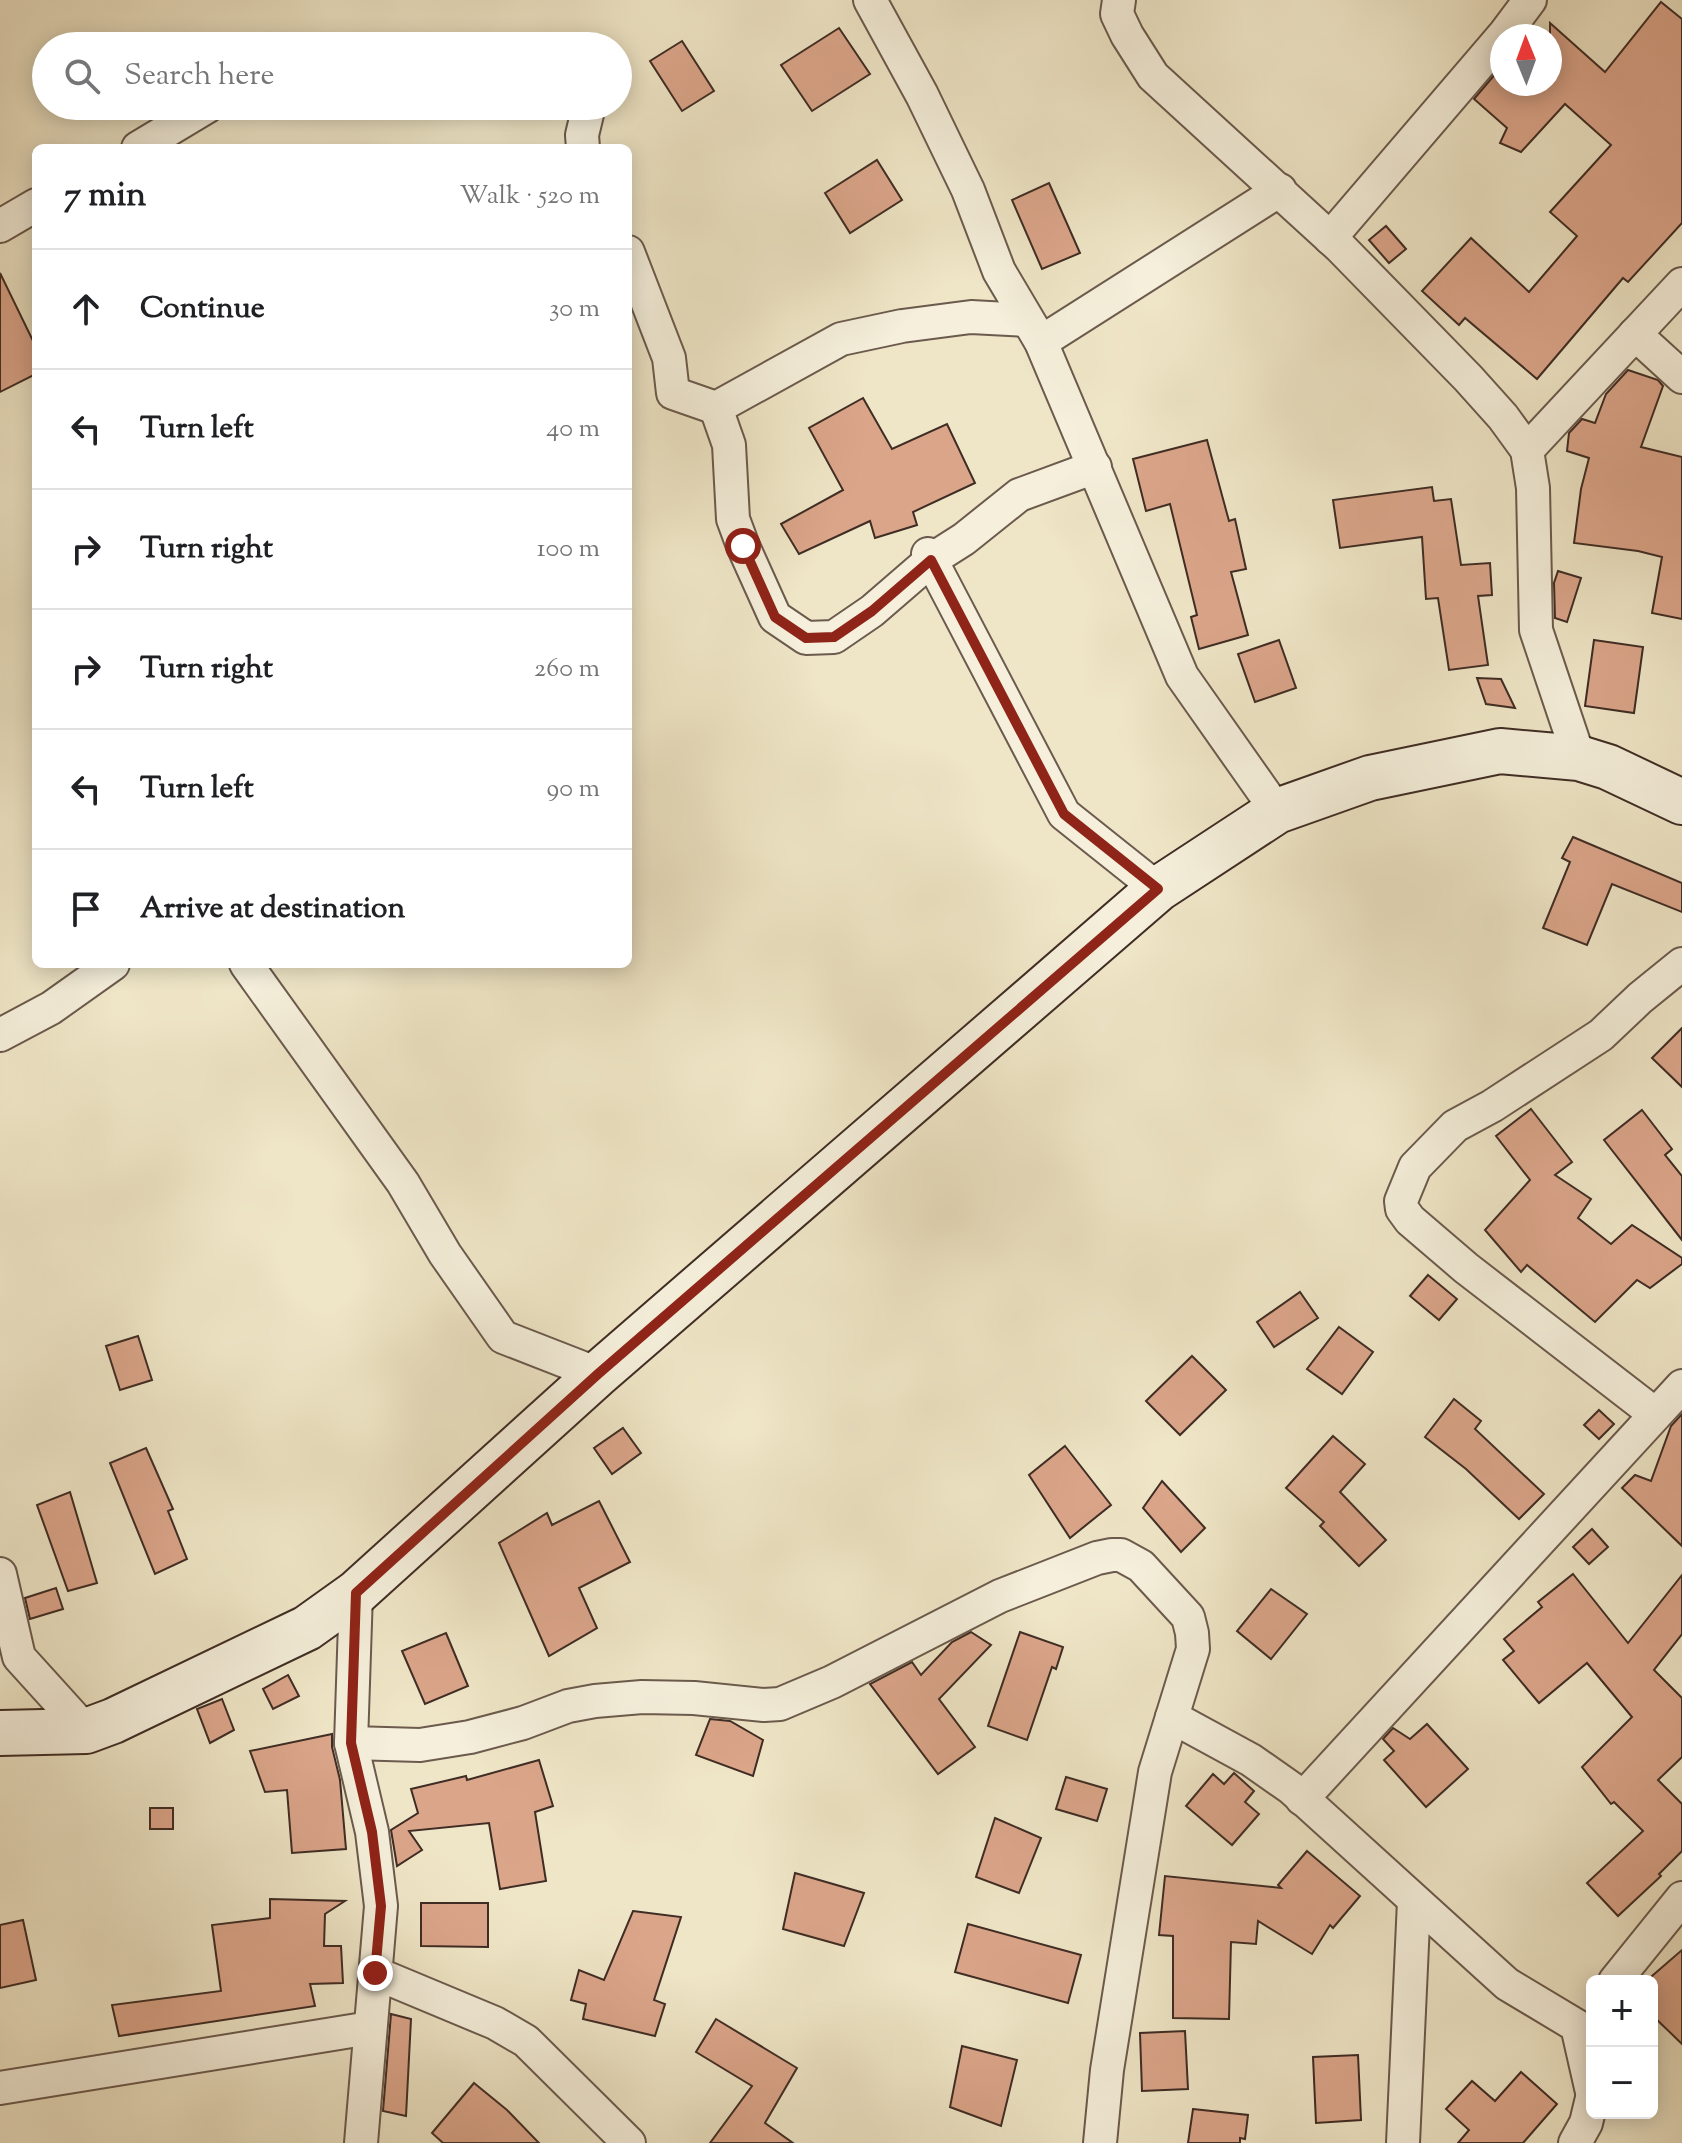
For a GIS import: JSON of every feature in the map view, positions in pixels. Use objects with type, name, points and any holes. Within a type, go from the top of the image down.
[{"type":"main road","points":[[0,1733],[86,1731],[113,1721],[307,1628],[356,1593],[598,1374],[1158,889],[1277,811],[1370,778],[1500,751],[1579,758],[1608,767],[1682,802]]},
{"type":"street","points":[[870,0],[962,176],[999,271],[1034,331],[1095,467],[1182,676],[1277,811]]},
{"type":"street","points":[[1119,0],[1117,14],[1153,76],[1330,238],[1468,378],[1527,450],[1533,488],[1536,630],[1579,758]]},
{"type":"street","points":[[1512,24],[1530,0]]},
{"type":"street","points":[[1330,238],[1490,51]]},
{"type":"street","points":[[145,144],[185,120]]},
{"type":"street","points":[[583,144],[586,120]]},
{"type":"street","points":[[632,262],[669,358],[673,393],[716,408],[841,339],[902,326],[971,317],[1034,331],[1280,190]]},
{"type":"street","points":[[0,226],[32,207]]},
{"type":"street","points":[[1527,450],[1682,284]]},
{"type":"street","points":[[1635,334],[1682,377]]},
{"type":"street","points":[[716,408],[729,445],[733,519],[775,617],[806,638],[834,637],[872,611],[930,557],[964,539],[1019,495],[1095,467]]},
{"type":"street","points":[[930,557],[1064,814],[1158,889]]},
{"type":"street","points":[[1655,1414],[1466,1268],[1410,1220],[1402,1209],[1401,1201],[1415,1167],[1455,1126],[1492,1106],[1601,1035],[1682,964]]},
{"type":"street","points":[[0,1035],[51,1008],[107,968]]},
{"type":"street","points":[[249,968],[403,1183],[445,1254],[503,1337],[598,1374]]},
{"type":"street","points":[[1302,1799],[1682,1386]]},
{"type":"street","points":[[351,1743],[420,1745],[470,1737],[523,1723],[568,1706],[595,1701],[642,1697],[780,1704],[832,1682],[1000,1596],[1097,1558],[1121,1555],[1141,1566],[1188,1617],[1193,1649],[1155,1772],[1107,2070],[1100,2143]]},
{"type":"street","points":[[0,1574],[19,1657],[86,1731]]},
{"type":"street","points":[[356,1593],[351,1743],[372,1832],[381,1906],[361,2143]]},
{"type":"street","points":[[1172,1717],[1251,1760],[1302,1799],[1507,1984],[1585,2017],[1588,2047]]},
{"type":"street","points":[[1620,1975],[1682,1898]]},
{"type":"street","points":[[1403,2143],[1414,1901]]},
{"type":"street","points":[[375,1973],[495,2023],[526,2041],[629,2143]]},
{"type":"street","points":[[0,2088],[370,2028]]},
{"type":"street","points":[[1575,2143],[1587,2119]]},
{"type":"building","points":[[1661,2],[1682,19],[1682,223],[1628,282],[1623,278],[1537,379],[1465,318],[1459,325],[1422,291],[1471,238],[1529,292],[1577,236],[1550,212],[1611,145],[1565,104],[1521,152],[1500,143],[1507,128],[1474,99],[1490,80],[1490,96],[1562,96],[1562,34],[1605,72]]},
{"type":"building","points":[[839,28],[870,74],[812,111],[781,65]]},
{"type":"building","points":[[682,41],[714,91],[682,111],[650,61]]},
{"type":"building","points":[[877,160],[902,200],[850,233],[825,193]]},
{"type":"building","points":[[1049,183],[1080,253],[1042,269],[1012,200]]},
{"type":"building","points":[[1386,226],[1406,249],[1389,263],[1369,240]]},
{"type":"building","points":[[0,273],[32,339],[32,376],[0,392]]},
{"type":"building","points":[[1628,370],[1658,380],[1663,386],[1641,447],[1682,457],[1682,619],[1652,613],[1662,557],[1574,543],[1581,489],[1589,458],[1567,451],[1569,433],[1582,419],[1595,423],[1606,394]]},
{"type":"building","points":[[863,398],[892,449],[947,424],[975,483],[913,512],[917,525],[875,538],[870,521],[799,554],[781,524],[843,490],[809,428]]},
{"type":"building","points":[[1207,440],[1229,521],[1235,519],[1246,569],[1231,572],[1248,635],[1199,649],[1191,617],[1197,615],[1170,504],[1146,511],[1133,459]]},
{"type":"building","points":[[1432,487],[1434,501],[1451,499],[1461,565],[1490,563],[1492,595],[1478,596],[1488,665],[1449,670],[1438,598],[1426,599],[1422,537],[1340,548],[1333,500]]},
{"type":"building","points":[[1558,571],[1581,578],[1567,622],[1555,618],[1554,583]]},
{"type":"building","points":[[1279,640],[1296,688],[1255,702],[1238,654]]},
{"type":"building","points":[[1594,640],[1643,647],[1634,713],[1585,706]]},
{"type":"building","points":[[1477,678],[1501,679],[1515,708],[1486,704]]},
{"type":"building","points":[[1573,837],[1682,883],[1682,912],[1612,884],[1587,945],[1543,928],[1570,862],[1562,858]]},
{"type":"building","points":[[1682,1028],[1682,1087],[1652,1058]]},
{"type":"building","points":[[1531,1109],[1572,1162],[1555,1175],[1591,1199],[1578,1218],[1611,1244],[1632,1225],[1682,1258],[1682,1264],[1650,1288],[1637,1280],[1595,1322],[1527,1265],[1521,1272],[1485,1230],[1530,1180],[1496,1136]]},
{"type":"building","points":[[1642,1110],[1672,1149],[1665,1155],[1682,1176],[1682,1240],[1604,1140]]},
{"type":"building","points":[[1428,1275],[1457,1299],[1439,1320],[1410,1296]]},
{"type":"building","points":[[1300,1292],[1318,1318],[1274,1347],[1257,1322]]},
{"type":"building","points":[[1339,1327],[1373,1352],[1342,1394],[1307,1369]]},
{"type":"building","points":[[138,1336],[152,1380],[120,1390],[106,1346]]},
{"type":"building","points":[[1192,1356],[1226,1390],[1180,1435],[1146,1401]]},
{"type":"building","points":[[1454,1399],[1481,1421],[1475,1429],[1544,1494],[1519,1519],[1466,1469],[1425,1437]]},
{"type":"building","points":[[1599,1410],[1614,1424],[1599,1439],[1584,1425]]},
{"type":"building","points":[[1682,1414],[1682,1546],[1622,1488],[1635,1475],[1651,1481],[1671,1426]]},
{"type":"building","points":[[623,1428],[641,1453],[612,1474],[594,1448]]},
{"type":"building","points":[[1333,1436],[1365,1464],[1340,1492],[1386,1540],[1359,1566],[1320,1526],[1324,1522],[1286,1488]]},
{"type":"building","points":[[1065,1446],[1111,1505],[1070,1538],[1029,1475]]},
{"type":"building","points":[[146,1448],[173,1509],[168,1511],[187,1559],[155,1574],[110,1463]]},
{"type":"building","points":[[1162,1481],[1205,1528],[1181,1552],[1143,1508]]},
{"type":"building","points":[[70,1492],[97,1583],[68,1591],[37,1505]]},
{"type":"building","points":[[599,1501],[630,1562],[579,1588],[597,1628],[549,1656],[499,1543],[547,1513],[552,1525]]},
{"type":"building","points":[[1592,1529],[1608,1547],[1589,1564],[1573,1547]]},
{"type":"building","points":[[1573,1574],[1628,1643],[1682,1575],[1682,1634],[1654,1670],[1682,1698],[1682,1757],[1658,1780],[1682,1804],[1682,1851],[1659,1874],[1661,1876],[1618,1916],[1587,1883],[1643,1831],[1614,1802],[1611,1804],[1582,1767],[1632,1717],[1587,1663],[1539,1703],[1503,1660],[1514,1651],[1504,1639],[1542,1607],[1538,1602]]},
{"type":"building","points":[[56,1588],[63,1609],[30,1619],[25,1598]]},
{"type":"building","points":[[1271,1589],[1307,1614],[1271,1659],[1237,1631]]},
{"type":"building","points":[[971,1632],[991,1645],[939,1699],[975,1747],[938,1774],[870,1684],[912,1662],[921,1675],[952,1642]]},
{"type":"building","points":[[1020,1632],[1063,1647],[1056,1669],[1052,1667],[1027,1740],[988,1726]]},
{"type":"building","points":[[446,1633],[468,1686],[425,1704],[402,1651]]},
{"type":"building","points":[[288,1675],[299,1696],[273,1709],[263,1689]]},
{"type":"building","points":[[222,1699],[234,1730],[210,1743],[197,1709]]},
{"type":"building","points":[[710,1719],[730,1721],[763,1740],[753,1776],[696,1755]]},
{"type":"building","points":[[1427,1724],[1468,1769],[1426,1807],[1384,1760],[1394,1751],[1383,1739],[1393,1728],[1410,1739]]},
{"type":"building","points":[[332,1734],[346,1849],[292,1853],[287,1790],[265,1792],[250,1751]]},
{"type":"building","points":[[539,1760],[553,1806],[535,1812],[546,1881],[500,1889],[489,1823],[409,1831],[422,1850],[397,1866],[391,1830],[418,1813],[411,1789],[466,1776],[467,1780]]},
{"type":"building","points":[[1234,1773],[1254,1791],[1245,1802],[1259,1814],[1232,1845],[1186,1806],[1213,1774],[1224,1784]]},
{"type":"building","points":[[1066,1777],[1107,1789],[1097,1821],[1056,1809]]},
{"type":"building","points":[[150,1808],[173,1808],[173,1829],[150,1829]]},
{"type":"building","points":[[995,1818],[1041,1838],[1019,1893],[976,1877]]},
{"type":"building","points":[[1307,1851],[1360,1896],[1333,1928],[1330,1925],[1312,1954],[1258,1921],[1256,1944],[1231,1942],[1229,2019],[1173,2018],[1173,1936],[1159,1935],[1165,1876],[1281,1888],[1278,1885]]},
{"type":"building","points":[[795,1873],[864,1893],[844,1946],[783,1929]]},
{"type":"building","points":[[270,1899],[345,1901],[325,1914],[324,1946],[341,1946],[343,1983],[310,1984],[315,2006],[119,2036],[112,2005],[221,1991],[212,1925],[270,1918]]},
{"type":"building","points":[[421,1903],[488,1903],[488,1947],[421,1946]]},
{"type":"building","points":[[633,1911],[681,1917],[654,2000],[665,2004],[655,2036],[583,2019],[586,2004],[571,2000],[579,1970],[604,1980]]},
{"type":"building","points":[[23,1920],[36,1980],[0,1988],[0,1925]]},
{"type":"building","points":[[968,1924],[1081,1955],[1068,2003],[955,1972]]},
{"type":"building","points":[[1682,1950],[1682,2044],[1658,2021],[1658,1975],[1653,1975]]},
{"type":"building","points":[[391,2014],[411,2019],[406,2116],[383,2111]]},
{"type":"building","points":[[716,2019],[797,2068],[765,2123],[793,2143],[710,2143],[752,2086],[696,2052]]},
{"type":"building","points":[[1185,2031],[1188,2089],[1142,2091],[1140,2033]]},
{"type":"building","points":[[962,2046],[1017,2060],[1001,2126],[950,2107]]},
{"type":"building","points":[[1358,2055],[1361,2120],[1316,2123],[1313,2057]]},
{"type":"building","points":[[1521,2072],[1557,2104],[1523,2143],[1458,2143],[1469,2130],[1446,2109],[1472,2081],[1495,2101]]},
{"type":"building","points":[[474,2083],[507,2110],[539,2143],[443,2143],[432,2133]]},
{"type":"building","points":[[1193,2109],[1248,2115],[1245,2139],[1240,2138],[1240,2143],[1188,2143]]},
{"type":"route","points":[[375,1973],[381,1906],[372,1832],[351,1743],[356,1593],[598,1374],[1158,889],[1064,814],[931,560],[872,611],[834,637],[806,638],[775,617],[743,546]]}]
